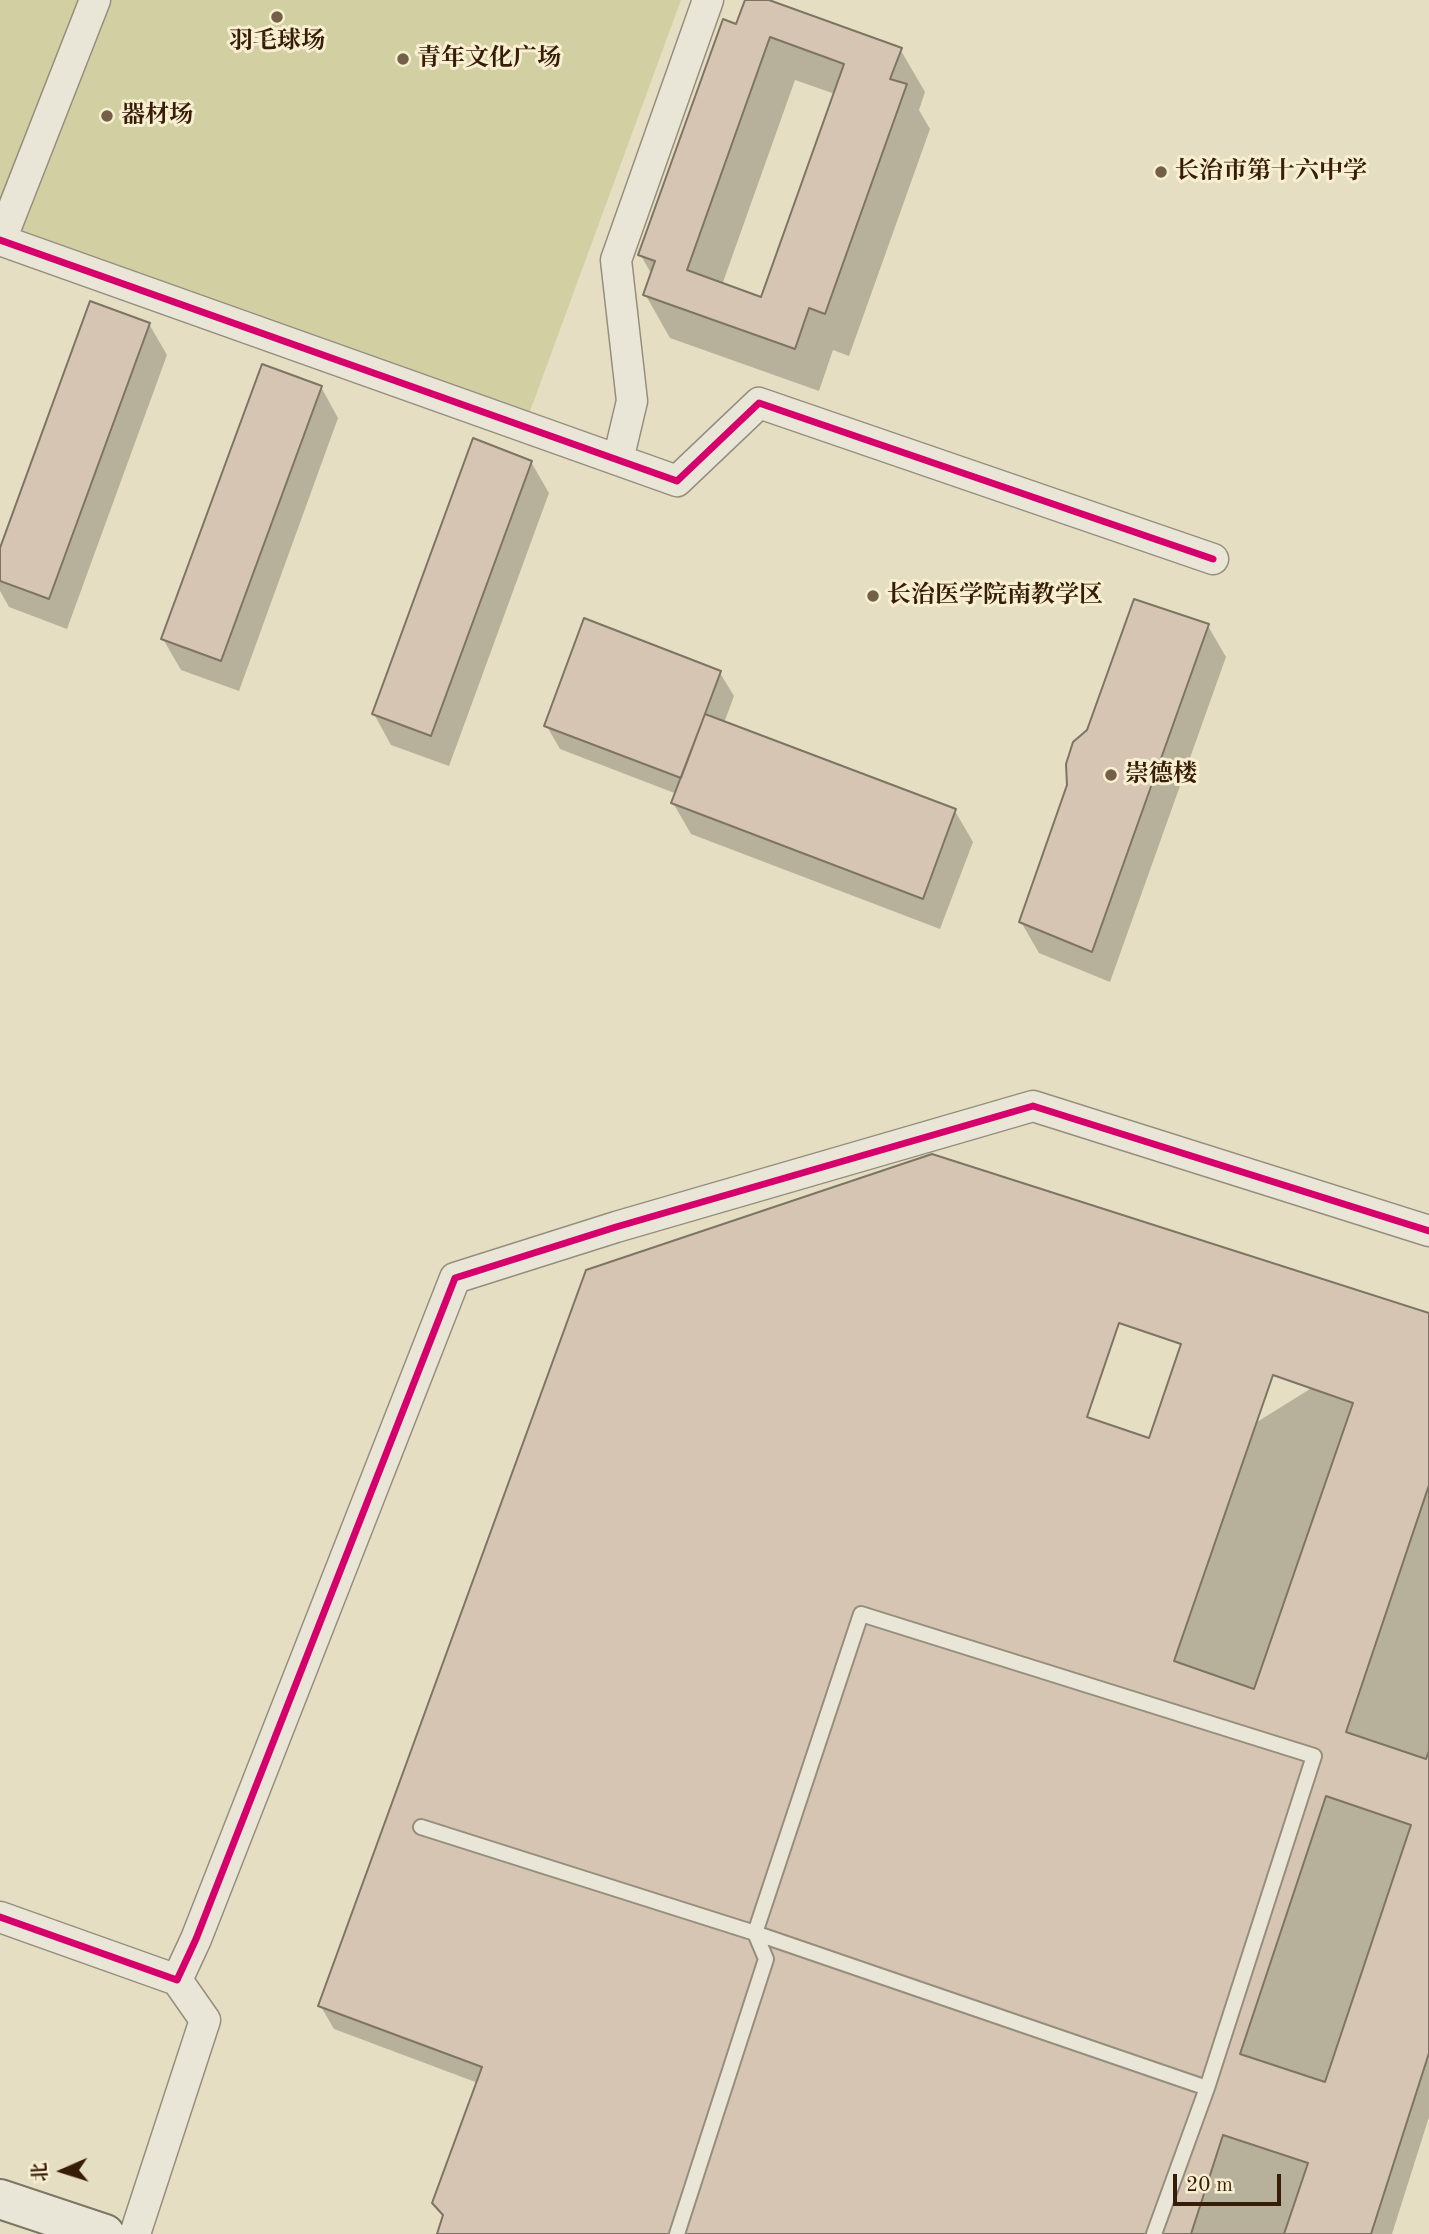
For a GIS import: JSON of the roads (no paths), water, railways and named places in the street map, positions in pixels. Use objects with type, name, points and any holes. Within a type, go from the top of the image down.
[{"type":"main road","points":[[0,2199],[105,2234]]},
{"type":"street","points":[[95,0],[0,240],[677,481],[759,403],[1213,559]]},
{"type":"street","points":[[618,460],[632,401],[616,260],[708,0]]},
{"type":"street","points":[[177,1980],[196,1939],[455,1278],[629,1224],[1033,1107],[1429,1231]]},
{"type":"street","points":[[0,1917],[177,1980],[205,2020],[135,2234]]},
{"type":"lane","points":[[677,2234],[766,1959],[755,1933],[862,1614],[1314,1756],[1207,2088],[1154,2234]]},
{"type":"lane","points":[[421,1826],[755,1933],[1207,2088]]},
{"type":"place","name":"羽毛球场","points":[[277,17]]},
{"type":"place","name":"青年文化广场","points":[[403,59]]},
{"type":"place","name":"器材场","points":[[107,116]]},
{"type":"place","name":"长治市第十六中学","points":[[1161,172]]},
{"type":"place","name":"长治医学院南教学区","points":[[873,596]]},
{"type":"place","name":"崇德楼","points":[[1111,775]]}]
